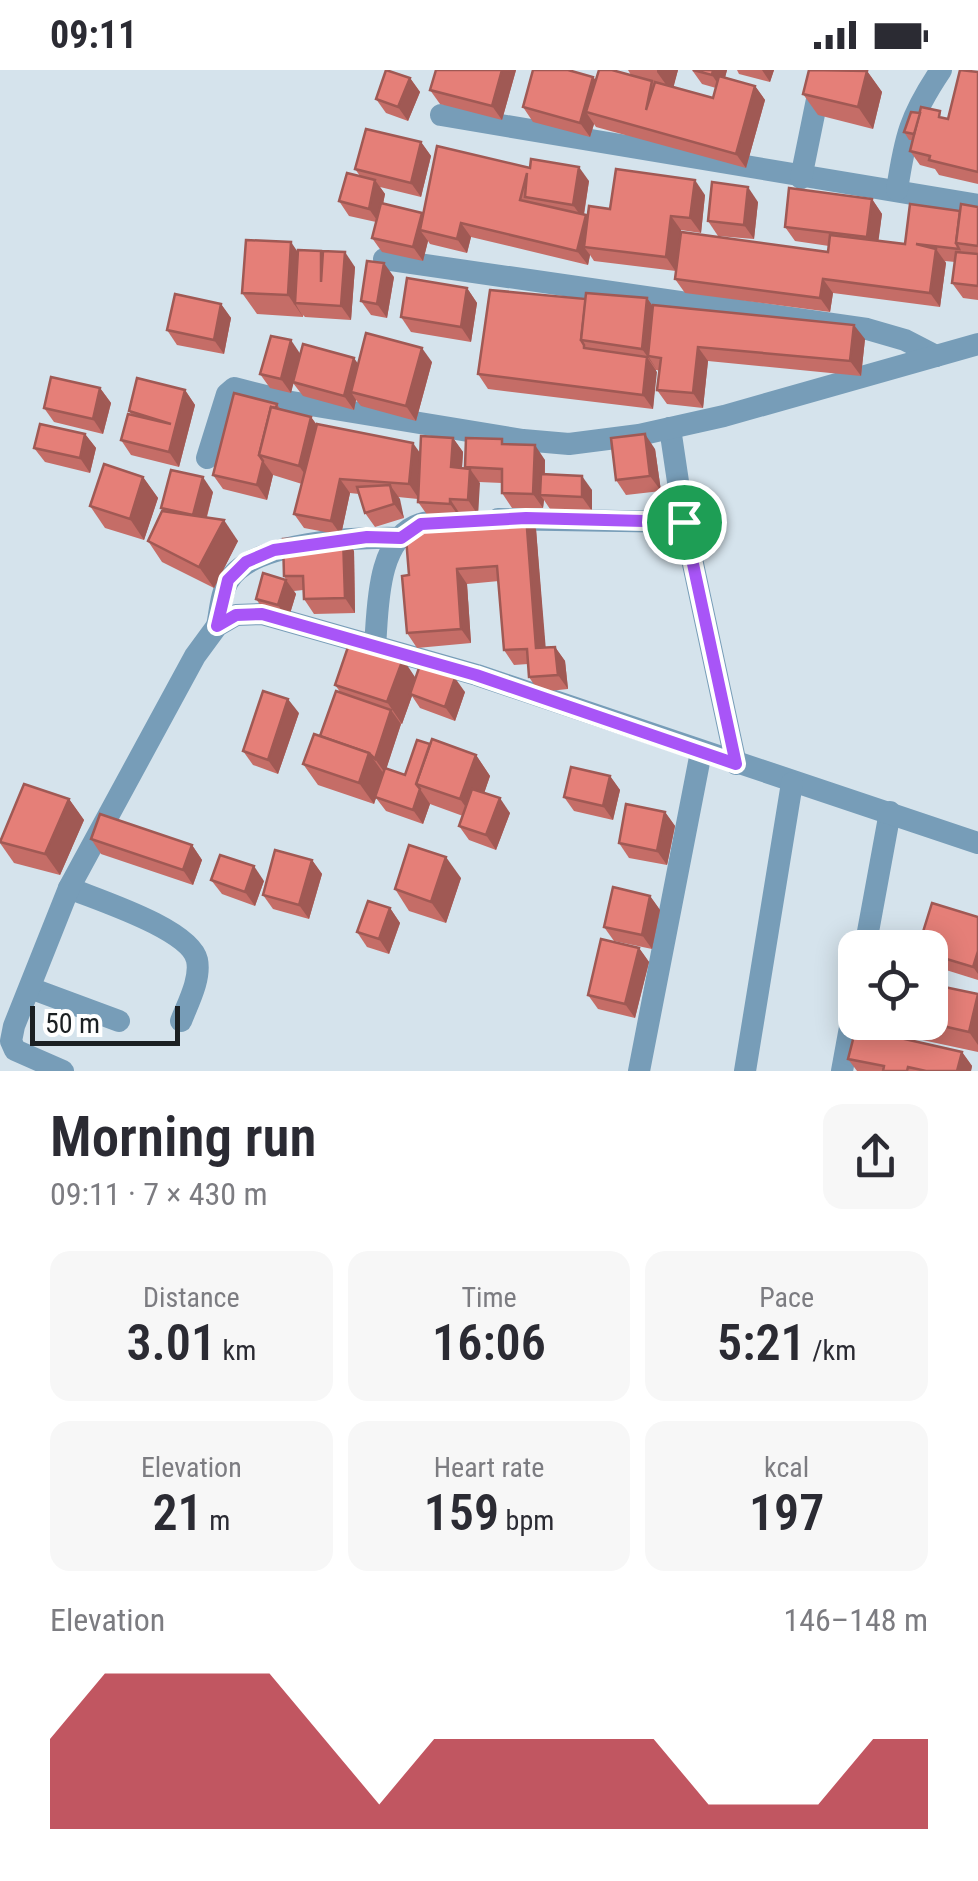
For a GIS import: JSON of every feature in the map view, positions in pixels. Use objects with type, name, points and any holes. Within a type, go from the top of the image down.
[{"type":"street","points":[[801,178],[823,70]]},
{"type":"street","points":[[897,190],[906,132],[919,102],[941,70]]},
{"type":"street","points":[[442,116],[978,205]]},
{"type":"street","points":[[384,259],[866,329],[905,340],[936,356]]},
{"type":"street","points":[[207,458],[227,394],[234,388],[286,401],[569,444],[639,436],[978,344]]},
{"type":"street","points":[[670,428],[684,522],[736,764]]},
{"type":"street","points":[[375,647],[380,578],[401,538],[421,524],[508,519],[684,522]]},
{"type":"street","points":[[63,1071],[15,1050],[11,1042],[69,888],[129,774],[217,626],[228,580],[246,562],[274,550],[367,537],[401,538]]},
{"type":"street","points":[[217,626],[236,615],[262,614],[476,675],[978,843]]},
{"type":"street","points":[[639,1071],[701,752]]},
{"type":"street","points":[[745,1071],[792,783]]},
{"type":"street","points":[[868,930],[890,812]]},
{"type":"street","points":[[69,888],[176,934],[191,948],[198,962],[196,980],[182,1021]]},
{"type":"street","points":[[30,988],[120,1021]]},
{"type":"street","points":[[842,1071],[848,1040]]},
{"type":"building","points":[[386,70],[410,78],[398,107],[376,99]]},
{"type":"building","points":[[436,70],[502,70],[492,106],[430,90]]},
{"type":"building","points":[[533,70],[568,70],[593,77],[580,123],[523,107]]},
{"type":"building","points":[[599,70],[652,81],[646,110],[655,82],[713,98],[719,76],[755,86],[736,154],[586,112]]},
{"type":"building","points":[[809,70],[867,71],[858,107],[803,94]]},
{"type":"building","points":[[960,70],[978,72],[978,172],[910,151],[921,107],[940,111],[939,117],[948,119]]},
{"type":"building","points":[[911,112],[920,113],[914,134],[904,132]]},
{"type":"building","points":[[366,129],[421,142],[411,183],[355,169]]},
{"type":"building","points":[[437,146],[530,168],[531,159],[579,167],[573,205],[525,197],[527,173],[520,200],[586,215],[577,251],[461,223],[457,239],[420,230]]},
{"type":"building","points":[[616,169],[695,180],[690,218],[671,216],[666,257],[584,247],[589,206],[610,209]]},
{"type":"building","points":[[347,173],[375,180],[369,209],[339,201]]},
{"type":"building","points":[[712,182],[748,187],[744,225],[708,221]]},
{"type":"building","points":[[789,188],[872,199],[867,237],[785,227]]},
{"type":"building","points":[[381,203],[422,213],[413,247],[372,238]]},
{"type":"building","points":[[910,204],[960,211],[956,243],[959,249],[916,244],[936,249],[930,293],[823,279],[820,298],[675,279],[681,232],[828,252],[830,235],[905,244]]},
{"type":"building","points":[[961,204],[978,207],[978,246],[956,243]]},
{"type":"building","points":[[246,240],[291,242],[288,295],[242,293]]},
{"type":"building","points":[[298,250],[321,251],[321,282],[323,251],[345,252],[341,306],[295,303]]},
{"type":"building","points":[[956,252],[978,254],[978,286],[952,283]]},
{"type":"building","points":[[367,261],[384,263],[377,304],[361,301]]},
{"type":"building","points":[[407,278],[467,288],[461,327],[401,317]]},
{"type":"building","points":[[490,290],[586,299],[581,340],[584,348],[647,357],[643,395],[478,374]]},
{"type":"building","points":[[586,293],[647,298],[642,349],[581,340]]},
{"type":"building","points":[[175,294],[221,304],[214,340],[167,330]]},
{"type":"building","points":[[653,305],[854,325],[850,361],[698,347],[693,393],[657,390],[661,358],[648,356]]},
{"type":"building","points":[[366,333],[422,348],[406,406],[351,392]]},
{"type":"building","points":[[271,336],[291,340],[281,379],[260,374]]},
{"type":"building","points":[[303,344],[354,358],[344,396],[293,382]]},
{"type":"building","points":[[51,377],[100,388],[93,419],[44,408]]},
{"type":"building","points":[[137,378],[185,390],[169,452],[121,440],[128,414],[171,424],[129,411]]},
{"type":"building","points":[[234,393],[277,404],[276,408],[271,407],[259,455],[263,461],[257,485],[213,475]]},
{"type":"building","points":[[271,407],[311,417],[299,466],[259,455]]},
{"type":"building","points":[[40,424],[85,434],[80,458],[34,448]]},
{"type":"building","points":[[317,424],[413,443],[409,484],[340,479],[331,521],[294,514]]},
{"type":"building","points":[[645,434],[650,476],[616,480],[611,438]]},
{"type":"building","points":[[421,436],[453,438],[451,467],[470,469],[468,500],[450,499],[450,504],[418,502]]},
{"type":"building","points":[[466,438],[535,445],[533,494],[502,493],[502,469],[465,467]]},
{"type":"building","points":[[104,464],[143,477],[130,519],[90,506]]},
{"type":"building","points":[[171,470],[203,477],[193,515],[161,508]]},
{"type":"building","points":[[541,474],[582,476],[582,497],[540,495]]},
{"type":"building","points":[[390,485],[394,504],[365,513],[357,487]]},
{"type":"building","points":[[162,511],[224,520],[199,567],[148,541]]},
{"type":"building","points":[[526,515],[536,648],[555,647],[558,675],[529,677],[527,649],[504,650],[497,566],[457,569],[461,629],[407,633],[402,576],[409,575],[405,525]]},
{"type":"building","points":[[343,537],[345,598],[304,599],[303,576],[284,576],[283,539]]},
{"type":"building","points":[[263,573],[286,580],[278,605],[256,599]]},
{"type":"building","points":[[350,641],[403,659],[387,702],[335,685]]},
{"type":"building","points":[[420,665],[455,678],[445,707],[410,694]]},
{"type":"building","points":[[263,691],[288,699],[268,760],[243,751]]},
{"type":"building","points":[[336,691],[391,710],[375,759],[369,753],[320,736]]},
{"type":"building","points":[[314,734],[369,753],[359,783],[303,764]]},
{"type":"building","points":[[432,739],[476,755],[460,799],[416,784]]},
{"type":"building","points":[[417,740],[430,744],[416,784],[420,789],[413,810],[375,797],[385,768],[405,775]]},
{"type":"building","points":[[571,767],[610,776],[603,806],[564,797]]},
{"type":"building","points":[[24,784],[69,799],[45,854],[0,842]]},
{"type":"building","points":[[472,789],[500,798],[486,835],[459,826]]},
{"type":"building","points":[[626,804],[665,812],[657,851],[619,843]]},
{"type":"building","points":[[100,814],[192,845],[183,870],[91,839]]},
{"type":"building","points":[[409,845],[446,857],[431,902],[395,889]]},
{"type":"building","points":[[275,850],[312,860],[299,905],[263,895]]},
{"type":"building","points":[[220,855],[254,866],[245,892],[211,880]]},
{"type":"building","points":[[613,887],[650,896],[642,935],[604,927]]},
{"type":"building","points":[[368,901],[390,908],[379,939],[357,932]]},
{"type":"building","points":[[932,903],[978,917],[978,951],[973,967],[948,959],[948,930],[924,930]]},
{"type":"building","points":[[601,939],[639,948],[625,1004],[588,995]]},
{"type":"building","points":[[948,988],[978,994],[969,1032],[948,1027]]},
{"type":"building","points":[[853,1040],[909,1040],[962,1052],[957,1071],[908,1067],[907,1071],[883,1071],[884,1066],[848,1059]]},
{"type":"route","points":[[526,518],[684,522],[736,764],[476,675],[262,614],[236,615],[217,626],[228,580],[246,562],[274,550],[367,537],[401,538],[421,524],[526,518]]}]
